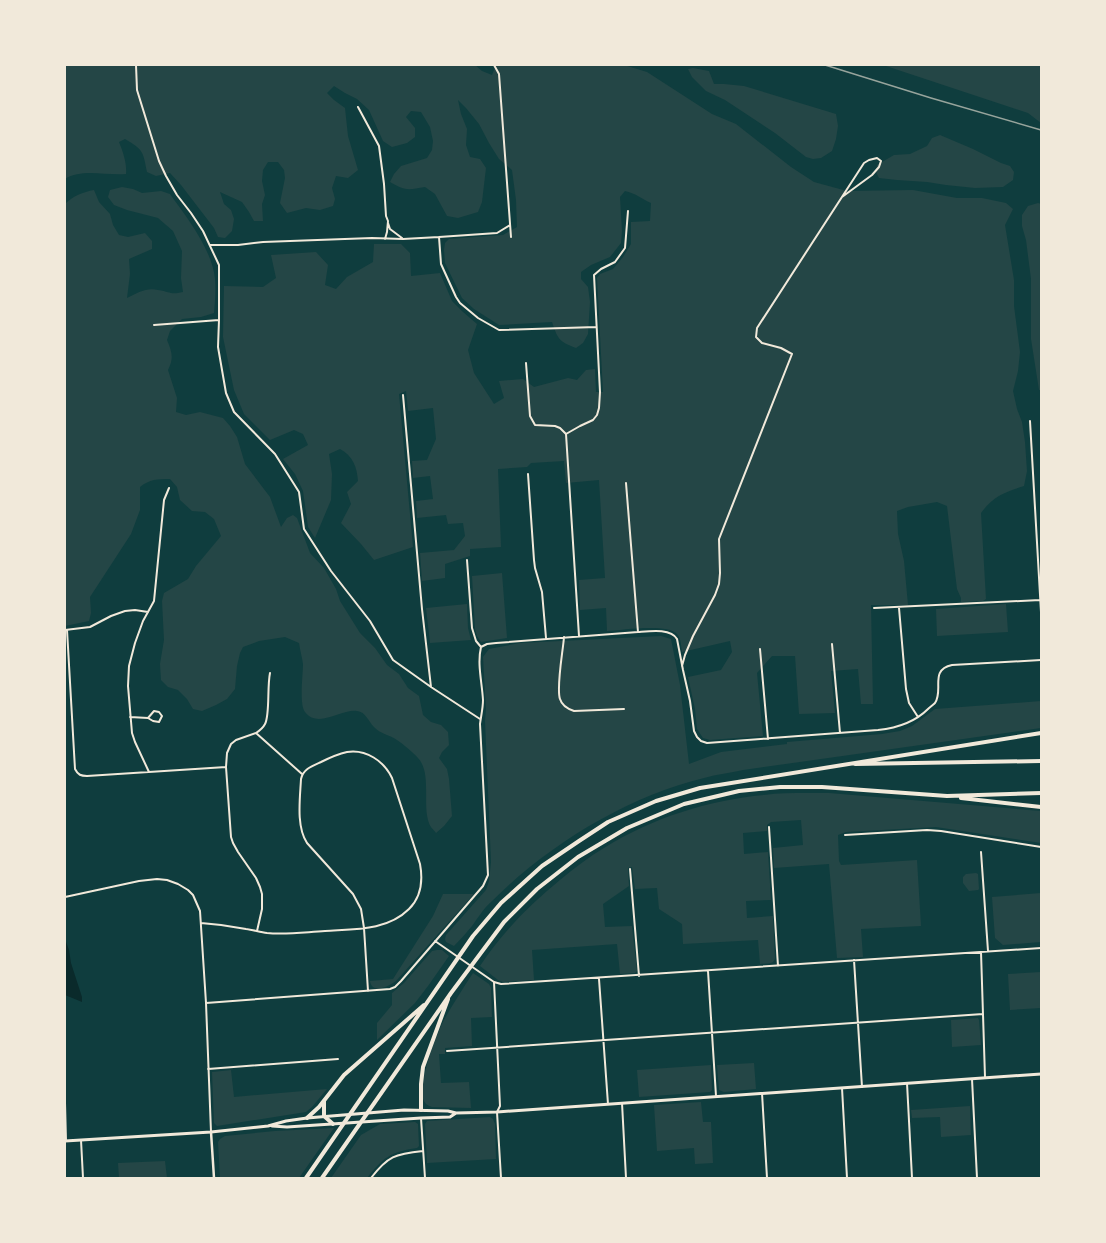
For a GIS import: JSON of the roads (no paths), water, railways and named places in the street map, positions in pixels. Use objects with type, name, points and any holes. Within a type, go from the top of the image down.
[{"type":"highway","points":[[306,1178],[363,1098],[473,936],[501,903],[542,866],[608,822],[656,801],[700,788],[841,764],[1041,733]]},
{"type":"highway","points":[[841,764],[1041,761]]},
{"type":"highway","points":[[322,1178],[451,993],[504,922],[537,889],[578,857],[627,828],[684,804],[739,791],[780,787],[822,787],[947,796],[1041,807]]},
{"type":"highway","points":[[947,796],[1041,793]]},
{"type":"highway","points":[[421,1110],[420,1084],[423,1067],[451,993]]},
{"type":"highway","points":[[307,1118],[315,1112],[344,1076],[429,1000]]},
{"type":"highway","points":[[324,1101],[324,1116],[333,1124]]},
{"type":"main road","points":[[268,1126],[286,1121],[324,1116],[421,1110],[448,1110],[456,1113],[497,1112],[622,1102],[1041,1074]]},
{"type":"main road","points":[[421,1110],[421,1118]]},
{"type":"main road","points":[[65,1141],[211,1132],[268,1126],[287,1127],[450,1117],[456,1113]]},
{"type":"street","points":[[136,65],[137,90],[159,160],[177,195],[203,231],[219,265],[220,320],[218,347],[226,393],[234,412],[275,454],[299,492],[304,529],[331,571],[370,621],[393,660],[480,719]]},
{"type":"street","points":[[494,65],[499,74],[511,237]]},
{"type":"street","points":[[358,107],[379,146],[386,216],[390,229],[403,239]]},
{"type":"street","points":[[682,667],[692,636],[712,603],[719,584],[719,539],[792,354],[781,348],[762,343],[756,337],[757,328],[864,163],[877,158],[881,161],[879,167],[872,175],[842,197]]},
{"type":"street","points":[[566,434],[593,420],[597,415],[599,408],[600,392],[594,275],[601,269],[616,262],[625,248],[628,211]]},
{"type":"street","points":[[384,239],[387,232],[388,221]]},
{"type":"street","points":[[209,245],[439,237],[497,233],[510,225]]},
{"type":"street","points":[[439,237],[441,264],[456,297],[460,303],[478,318],[499,330],[596,327]]},
{"type":"street","points":[[154,325],[220,320]]},
{"type":"street","points":[[526,363],[530,416],[535,425],[554,426],[560,428],[566,434],[579,636]]},
{"type":"street","points":[[403,396],[422,609],[431,687]]},
{"type":"street","points":[[1030,422],[1041,612]]},
{"type":"street","points":[[528,474],[534,560],[542,592],[546,638]]},
{"type":"street","points":[[626,483],[638,632]]},
{"type":"street","points":[[149,772],[132,733],[128,686],[129,666],[135,643],[155,597],[164,500],[169,488]]},
{"type":"street","points":[[467,560],[472,628],[476,641],[481,647]]},
{"type":"street","points":[[874,608],[1040,600]]},
{"type":"street","points":[[899,607],[906,688],[909,702],[918,717]]},
{"type":"street","points":[[148,612],[134,610],[125,611],[111,616],[90,627],[66,630],[76,769],[78,774],[87,776],[226,767]]},
{"type":"street","points":[[481,647],[487,644],[546,638],[659,631],[670,633],[677,639],[690,701],[694,731],[701,741],[707,743],[894,728],[908,723],[918,717],[935,703],[938,697],[939,676],[943,668],[952,665],[1041,660]]},
{"type":"street","points":[[564,637],[559,686],[560,698],[563,704],[567,708],[574,711],[624,709]]},
{"type":"street","points":[[832,644],[840,733]]},
{"type":"street","points":[[206,1003],[383,990],[395,986],[483,886],[488,875],[480,719],[483,704],[479,656],[481,647]]},
{"type":"street","points":[[760,649],[768,739]]},
{"type":"street","points":[[256,931],[262,908],[262,894],[256,878],[238,852],[231,837],[226,767],[227,753],[231,744],[236,740],[256,733],[265,725],[267,718],[270,673]]},
{"type":"street","points":[[130,717],[148,718],[159,722],[162,716],[159,712],[154,711],[148,718]]},
{"type":"street","points":[[256,733],[302,774]]},
{"type":"street","points":[[201,923],[227,925],[270,934],[280,934],[364,928],[382,925],[403,916],[412,906],[419,892],[421,876],[420,864],[392,778],[387,769],[372,756],[360,752],[347,752],[310,766],[302,774],[301,779],[300,824],[302,834],[307,843],[353,894],[361,909],[364,928],[368,991]]},
{"type":"street","points":[[769,827],[778,966]]},
{"type":"street","points":[[845,835],[927,830],[1041,846]]},
{"type":"street","points":[[981,852],[988,951]]},
{"type":"street","points":[[630,869],[639,976]]},
{"type":"street","points":[[65,897],[152,879],[167,880],[183,887],[192,895],[200,911],[201,923],[214,1178]]},
{"type":"street","points":[[435,941],[494,982],[501,984],[1041,948]]},
{"type":"street","points":[[981,952],[985,1078]]},
{"type":"street","points":[[854,960],[862,1087]]},
{"type":"street","points":[[708,971],[716,1096]]},
{"type":"street","points":[[599,978],[608,1104]]},
{"type":"street","points":[[494,982],[498,1048],[500,1106],[497,1112],[501,1178]]},
{"type":"street","points":[[447,1051],[983,1014]]},
{"type":"street","points":[[208,1069],[338,1059]]},
{"type":"street","points":[[972,1078],[977,1178]]},
{"type":"street","points":[[907,1083],[912,1178]]},
{"type":"street","points":[[842,1088],[847,1178]]},
{"type":"street","points":[[762,1093],[767,1178]]},
{"type":"street","points":[[622,1102],[626,1178]]},
{"type":"street","points":[[65,1103],[65,1141]]},
{"type":"street","points":[[421,1118],[425,1178]]},
{"type":"street","points":[[81,1140],[83,1178]]},
{"type":"street","points":[[371,1178],[384,1163],[397,1155],[406,1152],[423,1151]]},
{"type":"railway","points":[[825,65],[1041,130]]}]
